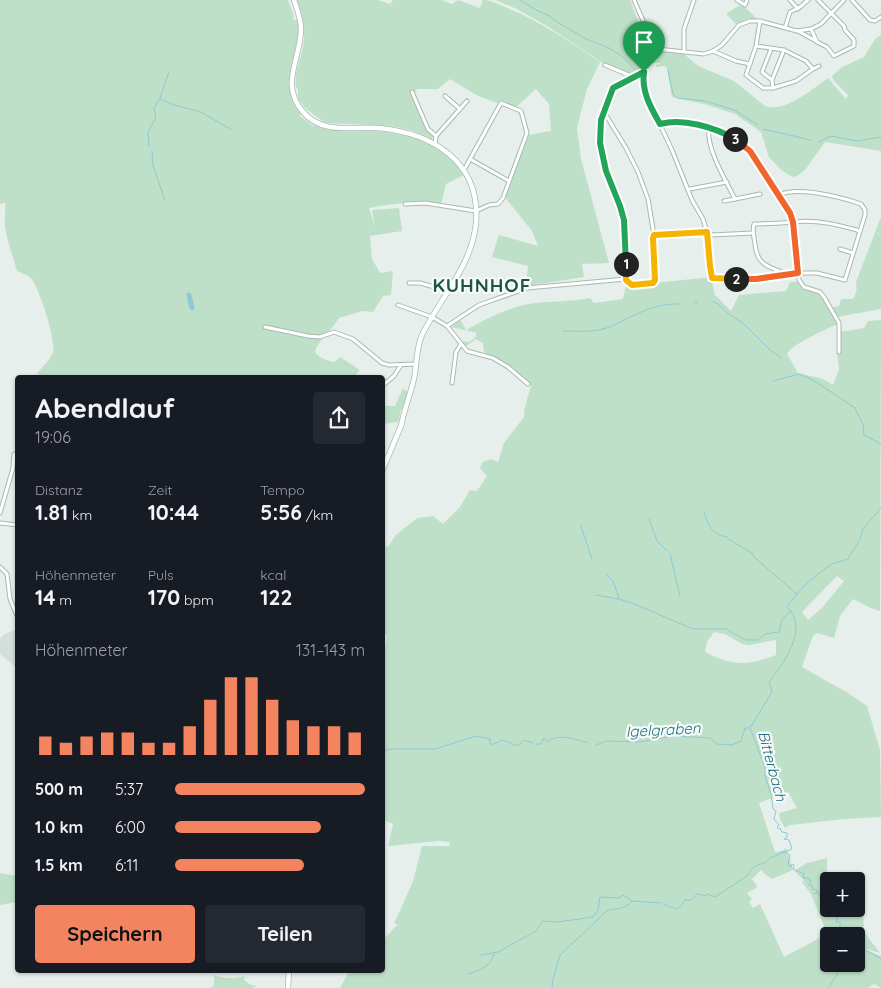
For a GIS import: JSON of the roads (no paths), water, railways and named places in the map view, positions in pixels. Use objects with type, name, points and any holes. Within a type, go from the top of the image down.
[{"type":"street","points":[[294,0],[301,28],[300,45],[293,67],[291,84],[294,96],[304,113],[313,120],[331,128],[376,128],[410,134],[435,144],[447,152],[464,170],[473,188],[476,225],[470,248],[456,278],[421,337],[410,402],[385,464]]},
{"type":"street","points":[[634,0],[644,23],[648,48],[643,82],[645,93],[709,234],[712,278],[756,279],[798,273],[817,273],[845,280],[865,215],[865,210],[861,204],[804,192],[791,192],[780,195]]},
{"type":"street","points":[[684,52],[684,29],[694,0]]},
{"type":"street","points":[[737,0],[745,5],[747,0]]},
{"type":"street","points":[[790,0],[798,9]]},
{"type":"street","points":[[785,28],[790,12],[798,9],[808,0]]},
{"type":"street","points":[[648,48],[704,54],[722,45],[739,26],[750,21],[760,21],[797,31],[826,47],[834,56],[854,46],[854,40],[818,0]]},
{"type":"street","points":[[797,31],[811,29],[822,24],[844,0]]},
{"type":"street","points":[[852,0],[870,20],[875,21],[881,17]]},
{"type":"street","points":[[760,21],[756,46],[746,75],[763,88],[773,88],[796,81],[819,66]]},
{"type":"street","points":[[811,29],[817,42]]},
{"type":"street","points":[[756,46],[770,49],[777,48],[793,53],[796,57],[808,63],[813,69]]},
{"type":"street","points":[[770,49],[762,72],[772,80]]},
{"type":"street","points":[[773,88],[772,80],[784,50]]},
{"type":"street","points":[[713,51],[736,61],[750,64]]},
{"type":"street","points":[[806,73],[808,63]]},
{"type":"street","points":[[604,65],[632,76]]},
{"type":"street","points":[[626,280],[624,220],[606,171],[600,143],[600,131],[604,112],[613,88],[632,76],[644,72]]},
{"type":"street","points":[[412,92],[428,128],[436,136]]},
{"type":"street","points":[[445,96],[460,109]]},
{"type":"street","points":[[435,144],[436,136],[467,102]]},
{"type":"street","points":[[405,204],[426,203],[476,211],[498,204],[527,133],[521,111],[500,104],[464,170]]},
{"type":"street","points":[[447,326],[480,305],[527,288],[626,280],[632,285],[654,282],[654,235],[650,207],[638,172],[604,112]]},
{"type":"street","points":[[660,124],[677,121],[728,135],[746,147],[758,161],[790,213],[793,222],[800,284],[820,292],[839,323],[839,352]]},
{"type":"street","points":[[709,129],[708,134],[712,150],[735,199]]},
{"type":"street","points":[[470,159],[509,181]]},
{"type":"street","points":[[690,189],[727,182]]},
{"type":"street","points":[[724,201],[760,194]]},
{"type":"street","points":[[788,275],[761,262],[757,256],[753,233],[754,224],[793,222],[834,224],[860,231]]},
{"type":"street","points":[[654,235],[753,233]]},
{"type":"street","points":[[840,249],[853,253]]},
{"type":"street","points":[[409,283],[420,283],[448,291]]},
{"type":"street","points":[[398,305],[432,317],[447,326],[467,350],[493,358],[528,384]]},
{"type":"street","points":[[265,327],[308,336],[320,336],[334,332],[353,339],[382,363],[389,365],[416,364]]},
{"type":"street","points":[[452,384],[456,352],[461,344]]},
{"type":"street","points":[[385,384],[394,376],[401,365]]},
{"type":"street","points":[[401,426],[412,386]]},
{"type":"street","points":[[0,513],[11,474],[14,454]]},
{"type":"street","points":[[0,522],[15,524]]},
{"type":"street","points":[[0,567],[7,574],[10,599],[15,611]]},
{"type":"street","points":[[288,988],[289,973]]},
{"type":"waterway","points":[[520,0],[586,39],[609,48],[623,57],[636,71],[641,69]]},
{"type":"waterway","points":[[668,70],[673,94],[677,98],[705,101],[734,110],[758,125]]},
{"type":"waterway","points":[[149,146],[148,132],[156,117],[154,108],[160,98],[169,72]]},
{"type":"waterway","points":[[160,99],[201,112],[232,130]]},
{"type":"waterway","points":[[763,129],[811,140]]},
{"type":"waterway","points":[[819,142],[831,136],[857,141],[881,137]]},
{"type":"waterway","points":[[152,151],[153,166],[165,200]]},
{"type":"waterway","points":[[189,295],[192,308]]},
{"type":"waterway","points":[[717,303],[744,324],[781,358]]},
{"type":"waterway","points":[[614,325],[662,305],[679,304]]},
{"type":"waterway","points":[[563,331],[594,331],[612,326]]},
{"type":"waterway","points":[[773,381],[799,374],[813,380],[855,408],[863,425],[864,435],[881,444]]},
{"type":"waterway","name":"Bitterbach","points":[[860,539],[863,529],[881,508]]},
{"type":"waterway","points":[[704,511],[711,528],[717,534],[727,537]]},
{"type":"waterway","points":[[649,519],[657,541],[667,551]]},
{"type":"waterway","points":[[581,526],[592,559]]},
{"type":"waterway","points":[[728,539],[752,553],[755,558],[797,594]]},
{"type":"waterway","name":"Bitterbach","points":[[787,606],[805,585],[823,570],[832,564],[848,559],[859,541]]},
{"type":"waterway","points":[[670,554],[680,596]]},
{"type":"waterway","points":[[607,575],[613,581],[619,598]]},
{"type":"waterway","points":[[596,595],[632,603],[693,629],[726,629],[746,640],[758,640],[765,634],[779,632],[782,619],[791,611]]},
{"type":"waterway","name":"Bitterbach","points":[[775,674],[790,651],[796,633],[796,624],[788,608]]},
{"type":"waterway","name":"Bitterbach","points":[[664,904],[676,909],[685,900],[691,900],[697,894],[706,896],[708,894],[715,897],[747,876],[753,867],[792,849],[789,840],[784,839],[787,837],[787,833],[782,832],[777,827],[779,825],[774,819],[776,811],[773,809],[771,794],[764,773],[766,770],[750,728],[772,692],[769,682],[774,676]]},
{"type":"waterway","name":"Igelgraben","points":[[596,745],[607,741],[640,742],[674,736],[710,738],[717,744],[732,745],[741,741],[745,728],[749,728]]},
{"type":"waterway","name":"Igelgraben","points":[[385,750],[435,749],[476,736],[490,739],[490,744],[502,740],[518,746],[524,740],[533,743]]},
{"type":"waterway","name":"Igelgraben","points":[[536,744],[541,744],[544,738],[547,742],[551,739],[562,737],[588,743]]},
{"type":"waterway","name":"Bitterbach","points":[[780,852],[786,852],[790,855],[788,865],[791,867],[792,864],[794,865],[793,869],[804,874],[803,878],[811,881],[809,885],[813,886],[812,889],[818,890],[815,894],[819,892],[820,898]]},
{"type":"waterway","points":[[481,955],[498,952],[536,931],[543,921],[558,922],[593,917],[598,910],[600,897],[619,898],[623,895],[632,901],[661,903]]},
{"type":"waterway","points":[[552,988],[560,955],[608,910],[624,907],[632,901]]},
{"type":"waterway","name":"Bitterbach","points":[[837,917],[836,922],[840,922],[840,927]]},
{"type":"waterway","points":[[865,949],[881,959]]},
{"type":"waterway","points":[[468,974],[488,965],[494,953]]},
{"type":"waterway","points":[[829,988],[838,972]]},
{"type":"district","name":"KUHNHOF","points":[[482,285]]}]
